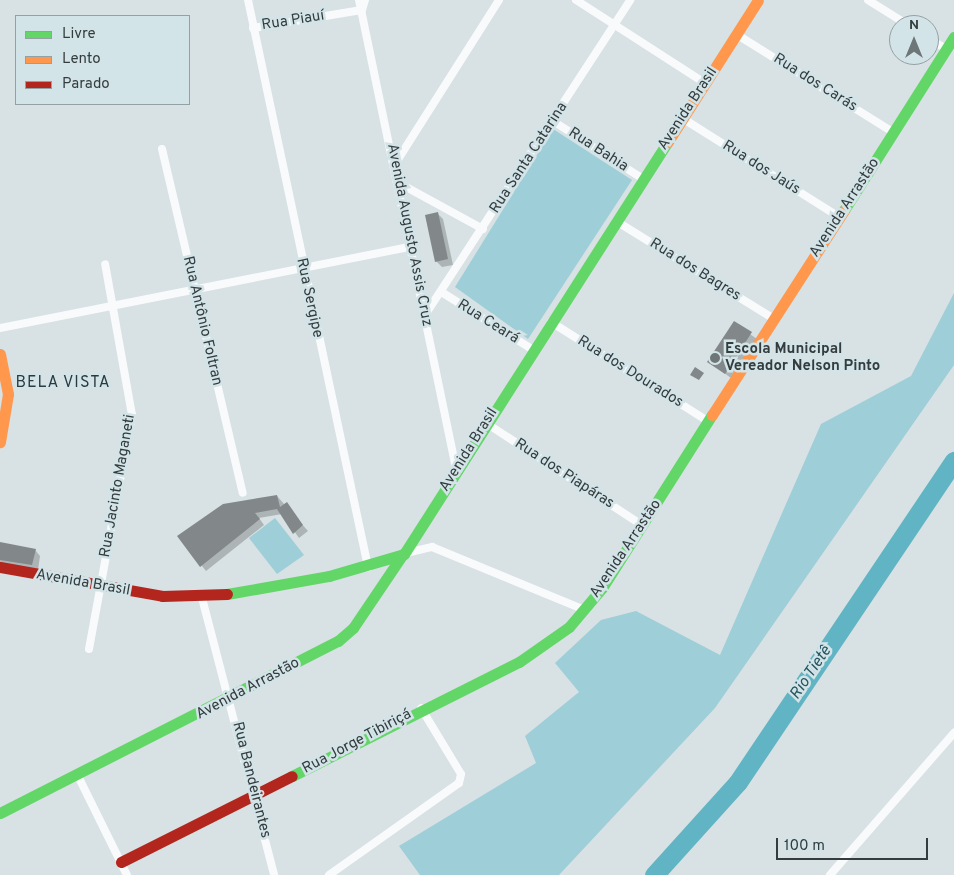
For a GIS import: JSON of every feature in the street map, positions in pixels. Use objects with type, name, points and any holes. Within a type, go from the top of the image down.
[{"type":"street","name":"Rua Sergipe","points":[[248,0],[303,271],[368,567]]},
{"type":"street","name":"Avenida Augusto Assis Cruz","points":[[359,0],[395,164],[409,248],[425,315],[456,470]]},
{"type":"street","points":[[362,10],[365,0]]},
{"type":"street","points":[[395,164],[499,0]]},
{"type":"street","points":[[576,0],[705,83]]},
{"type":"street","name":"Rua Santa Catarina","points":[[425,315],[443,294],[482,229],[630,0]]},
{"type":"street","name":"Avenida Brasil","points":[[0,567],[100,587],[202,598],[368,567],[404,554],[758,0]]},
{"type":"street","points":[[868,0],[892,15]]},
{"type":"street","name":"Rua Piauí","points":[[253,28],[362,10]]},
{"type":"street","name":"Rua dos Carás","points":[[736,34],[894,132]]},
{"type":"street","name":"Avenida Arrastão","points":[[0,813],[78,776],[338,641],[353,628],[404,554],[432,547],[585,610],[709,422],[954,37]]},
{"type":"street","points":[[939,44],[946,49]]},
{"type":"street","name":"Rua dos Jaús","points":[[682,118],[840,217]]},
{"type":"street","name":"Rua Bahia","points":[[553,120],[643,179]]},
{"type":"street","name":"Rua Antônio Foltran","points":[[162,149],[194,293],[243,493]]},
{"type":"street","points":[[397,182],[482,229]]},
{"type":"street","name":"Rua dos Bagres","points":[[616,221],[774,319]]},
{"type":"street","points":[[0,328],[194,293],[409,248]]},
{"type":"street","name":"Rua Jacinto Maganeti","points":[[89,649],[132,414],[105,264]]},
{"type":"street","name":"Rua Ceará","points":[[443,294],[533,350]]},
{"type":"street","name":"Rua dos Dourados","points":[[551,322],[709,422]]},
{"type":"street","points":[[0,354],[8,394],[0,442]]},
{"type":"street","name":"Rua dos Piapáras","points":[[486,423],[642,525]]},
{"type":"street","name":"Rua Bandeirantes","points":[[202,598],[231,698],[274,875]]},
{"type":"street","name":"Rua Jorge Tibiriçá","points":[[121,862],[256,795],[421,708],[519,662],[569,627],[585,610]]},
{"type":"street","points":[[329,875],[455,787],[461,774],[421,708]]},
{"type":"street","points":[[830,875],[954,733]]},
{"type":"street","points":[[78,776],[127,875]]},
{"type":"shaded area","points":[[553,129],[632,180],[528,339],[455,287]]},
{"type":"shaded area","points":[[954,293],[954,365],[715,708],[559,875],[420,875],[399,846],[536,763],[525,736],[579,692],[555,663],[601,620],[636,611],[720,655],[821,424],[911,376]]},
{"type":"shaded area","points":[[275,518],[304,555],[277,574],[249,538]]},
{"type":"building","points":[[438,212],[448,259],[435,262],[425,215]]},
{"type":"building","points":[[734,321],[752,332],[725,374],[707,362]]},
{"type":"building","points":[[695,367],[704,373],[699,380],[690,375]]},
{"type":"building","points":[[277,495],[280,507],[287,502],[303,525],[293,534],[277,509],[255,513],[260,519],[200,567],[177,536],[223,504]]},
{"type":"building","points":[[0,542],[36,549],[32,565],[0,560]]},
{"type":"waterway","name":"Rio Tietê","points":[[654,875],[738,782],[954,461]]},
{"type":"traffic: fast","points":[[844,210],[954,37]]},
{"type":"traffic: fast","points":[[227,594],[329,576],[404,554],[667,143]]},
{"type":"traffic: fast","points":[[292,776],[519,662],[569,627],[602,588],[712,415]]},
{"type":"traffic: fast","points":[[0,813],[338,641],[353,628],[403,554]]},
{"type":"traffic: slow","points":[[667,143],[758,0]]},
{"type":"traffic: slow","points":[[712,415],[844,210]]},
{"type":"traffic: slow","points":[[0,354],[8,394],[0,442]]},
{"type":"traffic: jam","points":[[0,567],[162,596],[227,594]]},
{"type":"traffic: jam","points":[[121,862],[292,776]]},
{"type":"place","name":"Escola Municipal Vereador Nelson Pinto","points":[[715,358]]},
{"type":"district","name":"BELA VISTA","points":[[63,383]]}]
